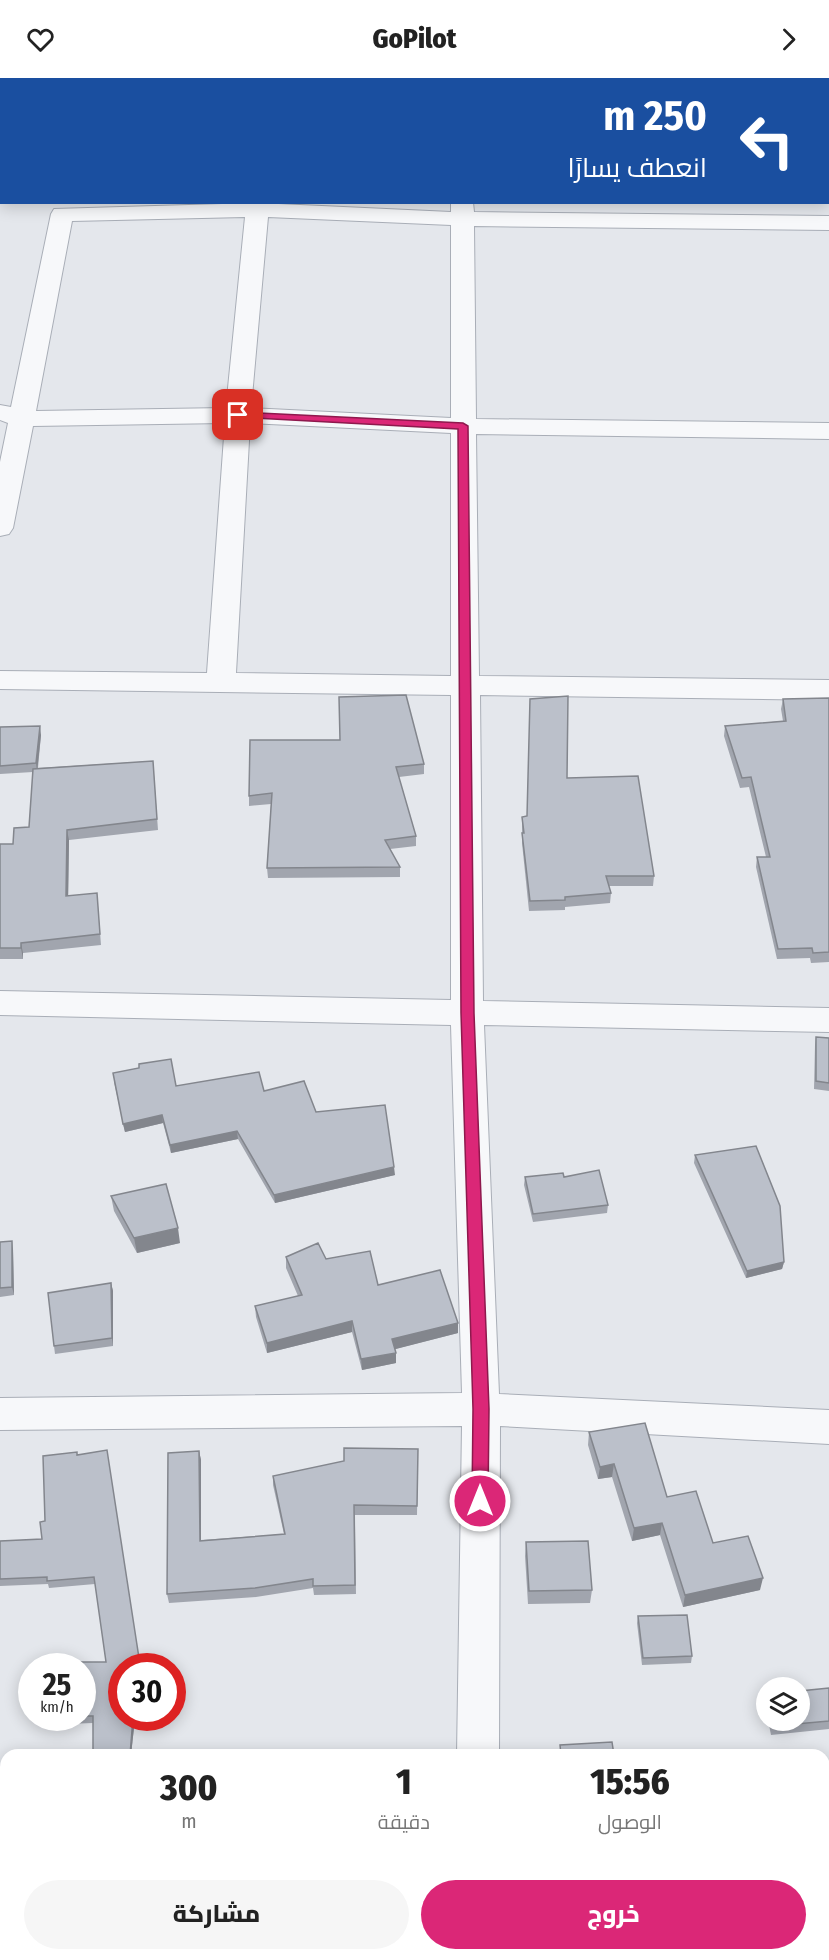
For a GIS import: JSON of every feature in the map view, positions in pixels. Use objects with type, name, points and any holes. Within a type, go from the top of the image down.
[{"type":"street","points":[[221,682],[238,415],[257,210]]},
{"type":"street","points":[[0,528],[11,415],[62,214],[257,210],[461,211],[827,222]]},
{"type":"street","points":[[461,211],[468,1013],[481,1409],[478,1749]]},
{"type":"street","points":[[11,415],[238,415],[463,426],[829,431]]},
{"type":"street","points":[[0,680],[829,690]]},
{"type":"street","points":[[0,1003],[829,1020]]},
{"type":"street","points":[[0,1414],[481,1409],[829,1427]]},
{"type":"building","points":[[406,695],[424,764],[396,767],[416,836],[385,840],[400,867],[267,868],[272,793],[249,796],[250,740],[340,740],[339,697]]},
{"type":"building","points":[[568,696],[567,778],[638,776],[654,876],[606,876],[611,893],[565,897],[565,900],[530,901],[522,817],[527,816],[530,699]]},
{"type":"building","points":[[829,698],[829,952],[813,953],[812,948],[778,949],[757,857],[770,857],[751,777],[742,778],[725,726],[786,721],[783,699]]},
{"type":"building","points":[[40,726],[36,763],[0,766],[0,727]]},
{"type":"building","points":[[153,761],[157,819],[67,830],[66,896],[97,893],[100,934],[21,943],[21,948],[0,948],[0,844],[13,844],[14,828],[29,827],[33,769]]},
{"type":"building","points":[[816,1037],[829,1038],[829,1083],[816,1081]]},
{"type":"building","points":[[171,1059],[176,1086],[259,1072],[264,1091],[304,1081],[316,1112],[385,1105],[394,1167],[274,1195],[237,1131],[170,1145],[162,1115],[123,1124],[113,1073],[139,1068],[139,1064]]},
{"type":"building","points":[[756,1146],[780,1206],[784,1262],[747,1271],[695,1155]]},
{"type":"building","points":[[599,1170],[608,1205],[533,1214],[525,1177],[563,1173],[564,1177]]},
{"type":"building","points":[[166,1184],[178,1228],[134,1238],[111,1196]]},
{"type":"building","points":[[12,1241],[12,1287],[0,1288],[0,1242]]},
{"type":"building","points":[[318,1243],[326,1259],[370,1251],[378,1285],[440,1270],[458,1323],[392,1339],[396,1353],[361,1359],[352,1321],[267,1343],[255,1306],[302,1295],[286,1257]]},
{"type":"building","points":[[111,1283],[112,1338],[54,1346],[48,1293]]},
{"type":"building","points":[[645,1423],[667,1497],[696,1491],[713,1543],[748,1536],[763,1578],[685,1595],[662,1523],[634,1528],[614,1464],[600,1467],[589,1432]]},
{"type":"building","points":[[344,1448],[418,1449],[417,1506],[354,1505],[355,1585],[313,1586],[313,1579],[255,1588],[167,1594],[168,1453],[199,1451],[200,1541],[285,1534],[273,1476],[344,1461]]},
{"type":"building","points":[[107,1450],[138,1653],[108,1653],[108,1731],[132,1731],[130,1749],[93,1749],[93,1731],[96,1731],[96,1662],[106,1662],[94,1577],[47,1581],[47,1577],[0,1579],[0,1541],[42,1539],[40,1522],[45,1521],[43,1456],[77,1452],[77,1455]]},
{"type":"building","points":[[588,1541],[592,1590],[529,1591],[526,1542]]},
{"type":"building","points":[[687,1615],[692,1656],[643,1658],[638,1616]]},
{"type":"building","points":[[829,1688],[829,1721],[810,1723],[810,1690]]},
{"type":"building","points":[[612,1742],[613,1749],[560,1749],[560,1745]]},
{"type":"route","points":[[238,415],[463,426],[468,1013],[481,1409],[480,1501]]}]
